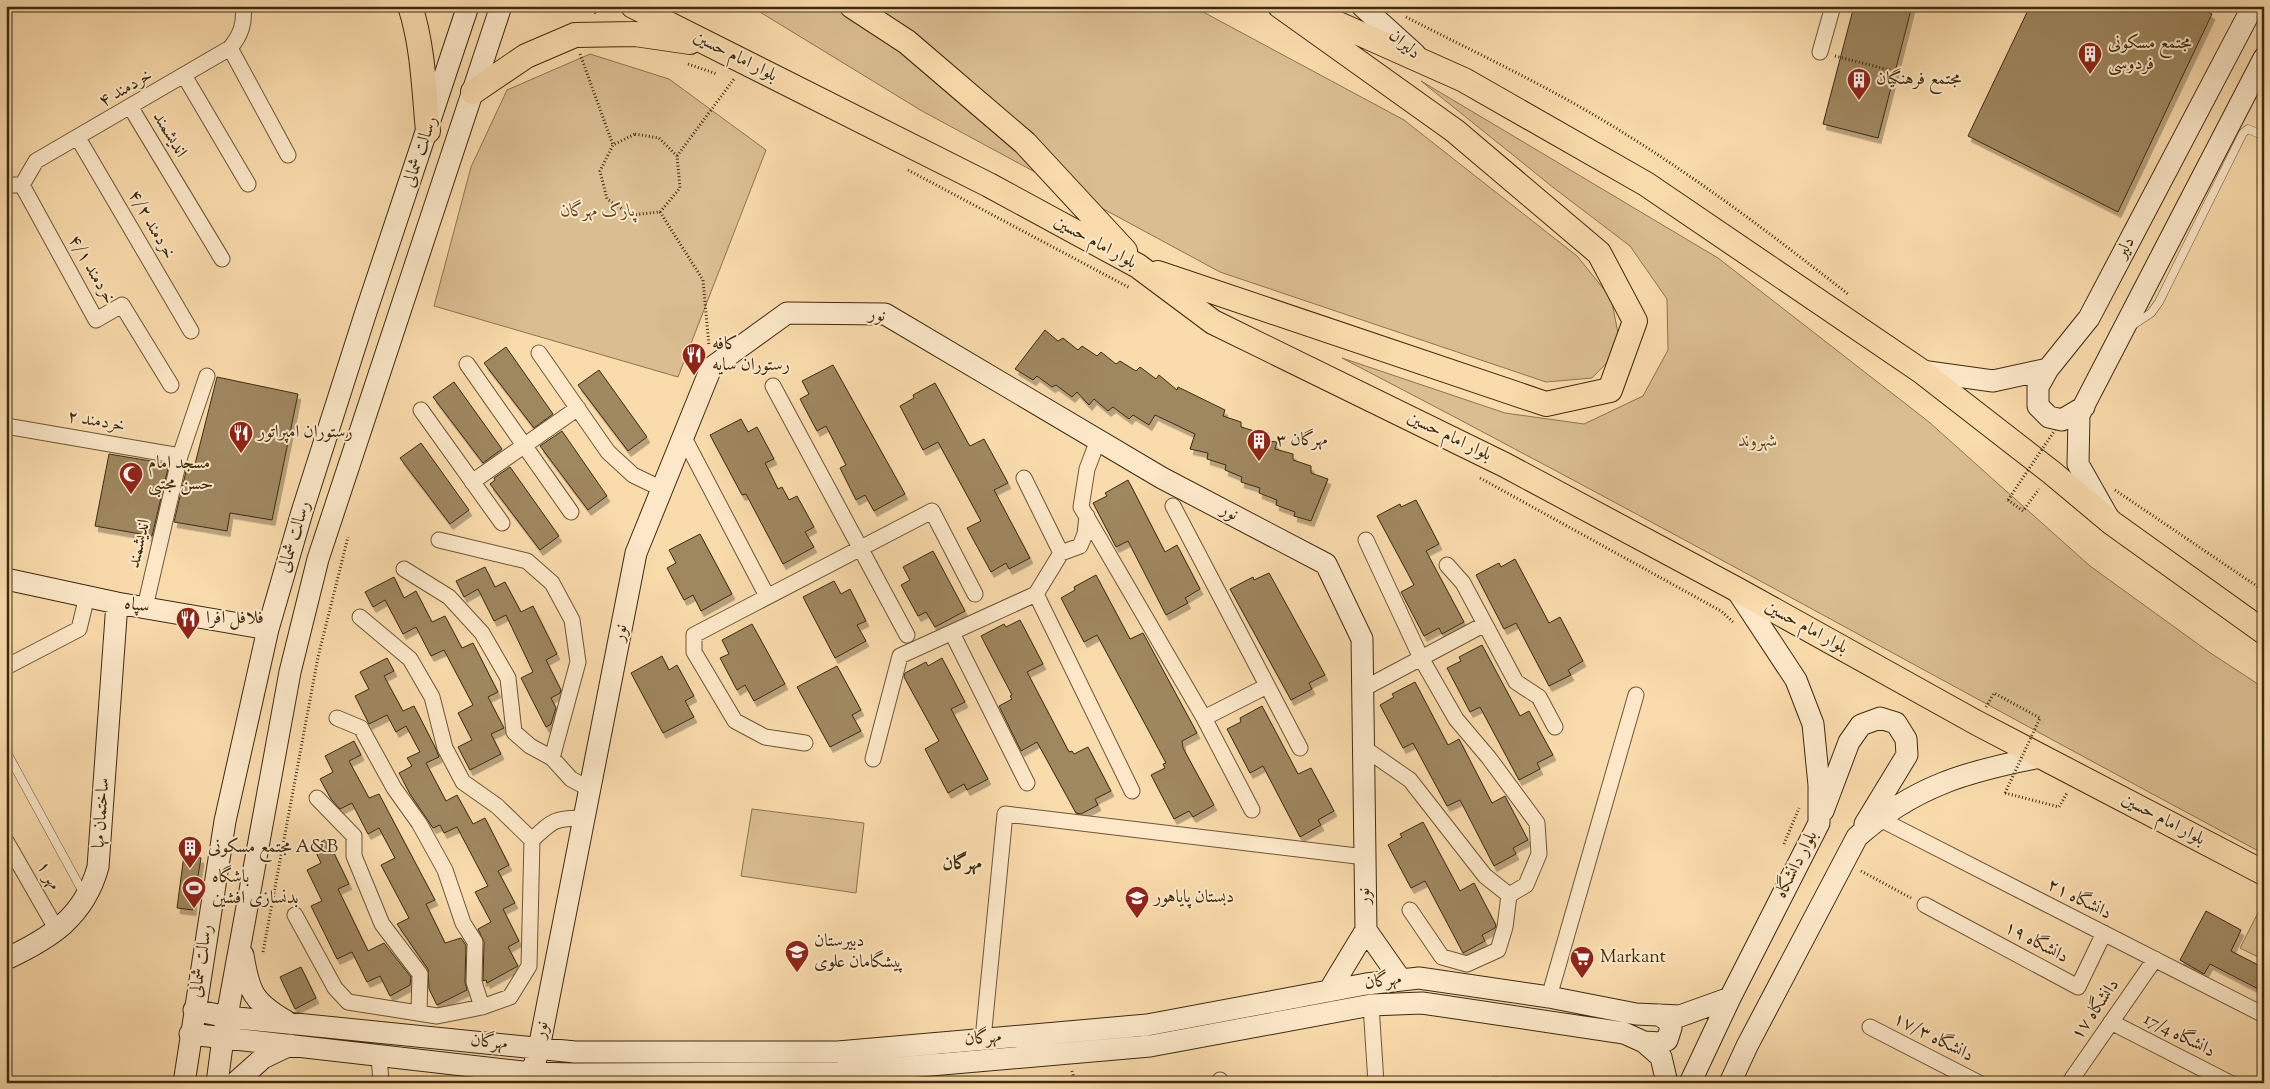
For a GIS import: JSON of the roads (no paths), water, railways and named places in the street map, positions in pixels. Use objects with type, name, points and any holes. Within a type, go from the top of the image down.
[{"type":"main road","points":[[410,6],[414,19],[422,70],[428,130]]},
{"type":"main road","name":"بلوار امام حسین","points":[[634,6],[989,185],[1138,266],[1213,322],[1505,465],[1736,589],[2041,757],[2264,873]]},
{"type":"main road","points":[[852,6],[907,42],[1025,143],[1138,266],[1546,404],[1610,390],[1635,321],[1599,253],[1455,131],[1280,6]]},
{"type":"main road","points":[[1298,6],[1464,80],[1646,184],[1921,370],[2051,472],[2112,523],[2264,632]]},
{"type":"main road","points":[[473,92],[526,56],[575,35],[635,34],[710,45]]},
{"type":"street","name":"خردمند ۴","points":[[22,184],[36,162],[185,77],[230,48],[240,37],[244,18],[243,6]]},
{"type":"street","name":"رسالت شمالی","points":[[217,1083],[223,1038],[290,672],[318,559],[501,6]]},
{"type":"street","name":"دلیران","points":[[1362,6],[1424,62]]},
{"type":"street","points":[[1820,52],[1833,6]]},
{"type":"street","name":"دلیر","points":[[2084,407],[2062,420],[2049,417],[2038,406],[2038,386],[2048,369],[2089,318],[2253,6]]},
{"type":"street","points":[[466,16],[479,14],[486,19],[490,36]]},
{"type":"street","name":"رسالت شمالی","points":[[184,1083],[190,1034],[225,821],[268,629],[302,512],[359,334],[466,16]]},
{"type":"street","points":[[230,48],[288,155]]},
{"type":"street","name":"دلیر","points":[[2112,523],[2078,464],[2080,415],[2122,332],[2259,86],[2264,58]]},
{"type":"street","points":[[185,77],[248,184]]},
{"type":"street","name":"اندیشمند","points":[[131,108],[222,259]]},
{"type":"street","name":"خردمند ۴/۲","points":[[78,138],[192,331]]},
{"type":"street","points":[[6,185],[22,184]]},
{"type":"street","name":"خردمند ۴/۱","points":[[22,184],[96,320],[122,305],[171,385]]},
{"type":"street","name":"نور","points":[[533,1078],[636,553],[711,368],[787,313],[885,314],[1162,478],[1326,564],[1362,639],[1366,930],[1329,991]]},
{"type":"street","points":[[539,353],[608,452],[633,475],[662,489]]},
{"type":"street","points":[[467,364],[571,512]]},
{"type":"street","points":[[1921,370],[1992,382],[2048,369]]},
{"type":"street","name":"اندیشمند","points":[[145,607],[180,456],[207,376]]},
{"type":"street","points":[[773,386],[907,635]]},
{"type":"street","points":[[472,482],[578,408]]},
{"type":"street","points":[[421,410],[502,523]]},
{"type":"street","name":"خردمند ۲","points":[[6,426],[180,456]]},
{"type":"street","points":[[683,436],[767,596]]},
{"type":"street","points":[[1098,440],[1087,469],[1081,507],[1204,718],[1252,810]]},
{"type":"street","points":[[1024,478],[1061,554]]},
{"type":"street","points":[[1173,506],[1300,748]]},
{"type":"street","points":[[805,743],[764,737],[735,721],[694,652],[694,635],[932,510],[975,594]]},
{"type":"street","points":[[873,759],[900,656],[1036,594],[1061,554],[1080,546],[1085,534],[1087,516]]},
{"type":"street","points":[[439,540],[527,561],[552,583],[572,620],[578,662],[552,758]]},
{"type":"street","points":[[1366,540],[1422,658],[1456,719],[1489,758],[1537,823],[1539,854],[1526,885],[1509,895]]},
{"type":"street","points":[[1447,565],[1463,583],[1516,682],[1539,697],[1555,727]]},
{"type":"street","points":[[404,568],[449,597],[482,633],[508,678],[514,732],[530,746],[552,758],[571,779],[590,789]]},
{"type":"street","name":"سپاه","points":[[6,579],[117,603],[268,629]]},
{"type":"street","name":"بلوار دانشگاه","points":[[1690,1083],[1730,998],[1819,823],[1819,785],[1813,724],[1796,680],[1736,589]]},
{"type":"street","points":[[1036,594],[1132,791]]},
{"type":"street","points":[[6,666],[79,629],[87,596]]},
{"type":"street","name":"ساختمان مها","points":[[6,959],[57,930],[79,908],[92,887],[98,866],[117,603]]},
{"type":"street","points":[[360,617],[410,659],[432,697],[445,748],[463,782],[496,806],[532,840]]},
{"type":"street","points":[[1363,689],[1485,624]]},
{"type":"street","points":[[952,632],[1027,783]]},
{"type":"street","points":[[1204,718],[1267,686]]},
{"type":"street","points":[[1549,997],[1636,695]]},
{"type":"street","points":[[337,718],[361,728],[394,788],[419,823],[445,870],[463,923],[475,942],[474,982],[482,1007]]},
{"type":"street","points":[[1730,1083],[1843,861],[1907,755],[1906,739],[1896,723],[1880,718],[1861,725],[1849,742],[1819,823]]},
{"type":"street","points":[[1364,748],[1410,780],[1485,876],[1509,895]]},
{"type":"street","points":[[1857,837],[1878,818],[1923,790],[1970,773],[2041,757]]},
{"type":"street","points":[[317,798],[354,836],[354,856],[382,924],[420,974],[418,1013]]},
{"type":"street","points":[[983,1039],[1005,814],[1365,858]]},
{"type":"street","points":[[295,914],[335,988],[348,1002],[437,1016],[482,1007],[510,997],[529,966],[528,935],[532,840],[546,826],[560,818],[584,818]]},
{"type":"street","name":"دانشگاه ۲۱","points":[[1878,818],[2264,1015]]},
{"type":"street","name":"مهر ۱","points":[[6,841],[57,930]]},
{"type":"street","points":[[1410,910],[1442,958],[1467,964],[1498,950],[1509,895]]},
{"type":"street","name":"دانشگاه ۱۹","points":[[1925,906],[2078,987],[2104,934]]},
{"type":"street","name":"نور","points":[[1366,930],[1400,980]]},
{"type":"street","points":[[241,941],[247,977],[254,998],[269,1012],[288,1022]]},
{"type":"street","name":"دانشگاه ۱۷","points":[[2069,1083],[2155,959]]},
{"type":"street","name":"مهرگان","points":[[194,1010],[227,1017],[575,1052],[838,1052],[1147,1025],[1329,991],[1419,978],[1549,997],[1636,1014],[1660,1016],[1680,1016],[1730,998]]},
{"type":"street","name":"مهرگان","points":[[190,1034],[379,1055],[533,1078],[839,1074],[883,1076],[925,1066],[1150,1046],[1372,1005],[1422,1003],[1624,1033],[1644,1042],[1660,1057],[1667,1083]]},
{"type":"street","points":[[1258,1004],[1261,1026]]},
{"type":"street","points":[[1372,1005],[1376,1083]]},
{"type":"street","points":[[1644,1042],[1660,1043],[1667,1040],[1671,1028],[1668,1021],[1660,1016]]},
{"type":"street","name":"دانشگاه 17/4","points":[[2111,1022],[2230,1083]]},
{"type":"street","name":"دانشگاه ۱۷/۳","points":[[1870,1027],[1979,1083]]},
{"type":"street","points":[[235,1083],[263,1058],[290,1045]]},
{"type":"street","points":[[379,1055],[381,1083]]},
{"type":"street","points":[[912,1083],[925,1066]]},
{"type":"lane","points":[[2122,332],[2150,312],[2159,302],[2243,133],[2248,129],[2253,129],[2264,136]]},
{"type":"lane","points":[[6,751],[86,898]]},
{"type":"place","name":"مجتمع مسکونی فردوسی","points":[[2090,75]]},
{"type":"place","name":"مجتمع فرهنگیان","points":[[1859,101]]},
{"type":"place","name":"کافه رستوران سایه","points":[[694,376]]},
{"type":"place","name":"رستوران امپراتور","points":[[241,454]]},
{"type":"place","name":"مهرگان ۳","points":[[1259,462]]},
{"type":"place","name":"مسجد امام حسن مجتبی","points":[[131,495]]},
{"type":"place","name":"فلافل افرا","points":[[188,640]]},
{"type":"place","name":"مجتمع مسکونی A&B","points":[[190,869]]},
{"type":"place","name":"باشگاه بدنسازی افشین","points":[[194,909]]},
{"type":"place","name":"دبستان پایاهور","points":[[1137,919]]},
{"type":"place","name":"دبیرستان پیشگامان علوی","points":[[797,973]]},
{"type":"place","name":"Markant","points":[[1582,979]]},
{"type":"district","name":"مهرگان","points":[[962,864]]},
{"type":"park label","name":"پارک مهرگان","points":[[598,212]]},
{"type":"park label","name":"شهروند","points":[[1758,442]]}]
